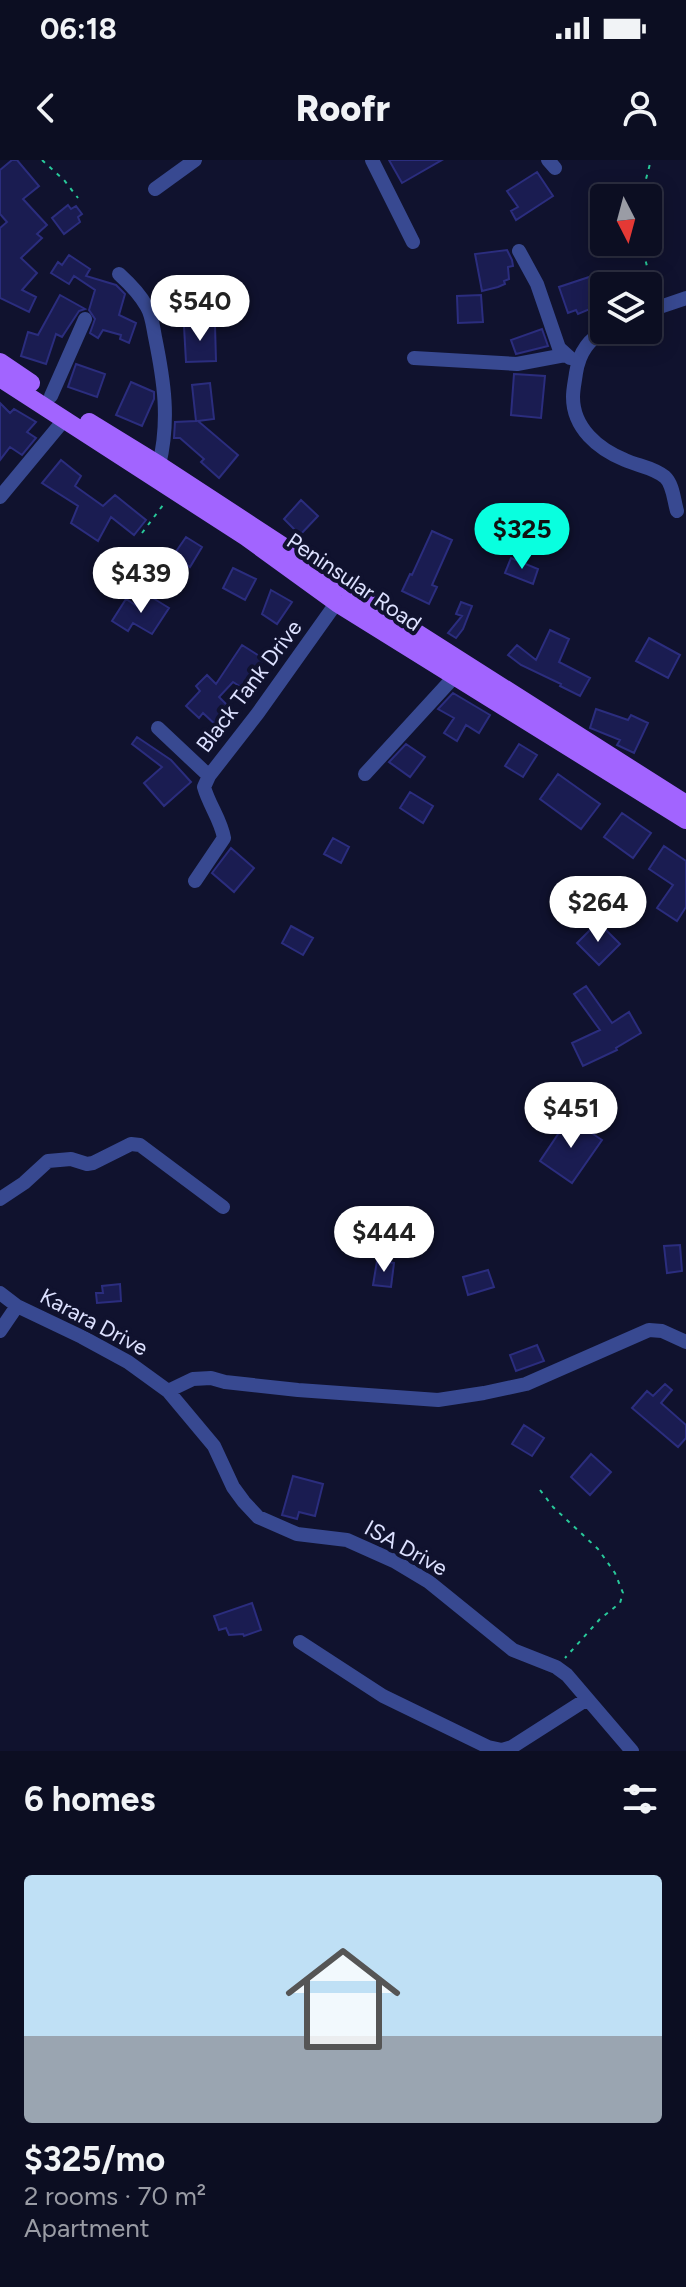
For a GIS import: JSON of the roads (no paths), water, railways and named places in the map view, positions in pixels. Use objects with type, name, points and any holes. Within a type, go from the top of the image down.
[{"type":"main road","name":"Peninsular Road","points":[[0,362],[159,465],[454,677],[686,820]]},
{"type":"main road","name":"Peninsular Road","points":[[0,378],[276,558],[686,804]]},
{"type":"street","points":[[155,189],[195,160]]},
{"type":"street","points":[[372,160],[413,242]]},
{"type":"street","points":[[519,251],[537,284],[559,348],[571,358],[572,399],[579,426],[597,445],[664,476],[670,482],[677,511]]},
{"type":"street","points":[[119,274],[149,309],[165,389],[166,438],[159,465]]},
{"type":"street","points":[[662,306],[686,298]]},
{"type":"street","points":[[51,396],[85,319]]},
{"type":"street","points":[[414,358],[517,364],[571,358],[590,343]]},
{"type":"street","points":[[0,497],[64,420]]},
{"type":"street","name":"Black Tank Drive","points":[[195,881],[224,838],[222,826],[204,787],[209,776],[342,596]]},
{"type":"street","points":[[365,774],[454,677]]},
{"type":"street","points":[[158,728],[209,776]]},
{"type":"street","points":[[0,1199],[48,1161],[71,1159],[93,1163],[131,1144],[140,1145],[223,1207]]},
{"type":"street","name":"Karara Drive","points":[[0,1293],[17,1306],[128,1362],[168,1391]]},
{"type":"street","points":[[0,1331],[17,1306]]},
{"type":"street","points":[[168,1391],[193,1379],[211,1378],[298,1390],[438,1400],[526,1384],[649,1330],[662,1331],[686,1342]]},
{"type":"street","name":"ISA Drive","points":[[168,1391],[214,1446],[233,1487],[258,1517],[297,1534],[347,1540],[394,1561],[429,1582],[513,1650],[556,1667],[567,1675],[632,1751]]},
{"type":"street","points":[[300,1642],[383,1696],[488,1747],[502,1750],[512,1747],[587,1699]]}]
